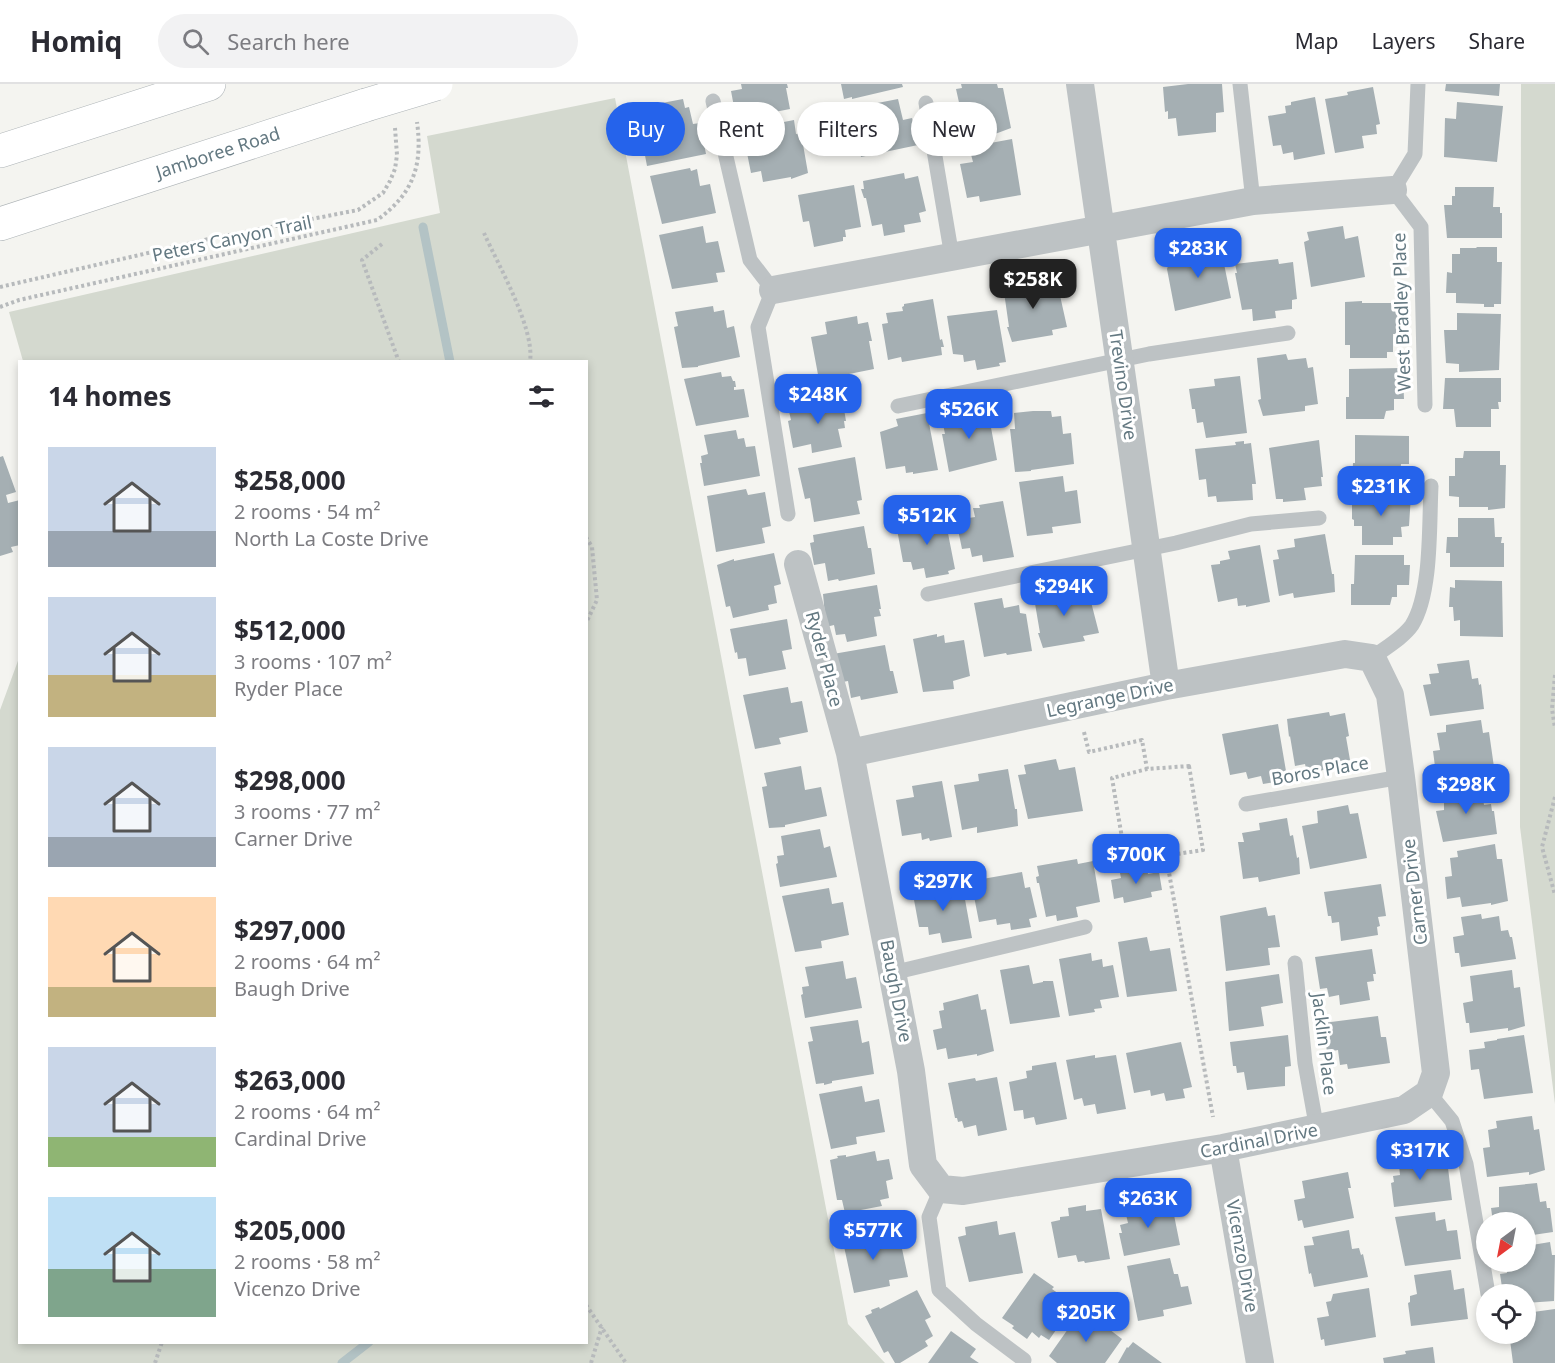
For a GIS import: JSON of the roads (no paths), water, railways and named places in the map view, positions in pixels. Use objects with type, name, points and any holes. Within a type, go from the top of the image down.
[{"type":"main road","points":[[0,152],[209,84]]},
{"type":"main road","name":"Jamboree Road","points":[[0,224],[436,84]]},
{"type":"street","name":"Trevino Drive","points":[[1080,84],[1166,686]]},
{"type":"street","points":[[773,290],[1253,201],[1393,190]]},
{"type":"street","name":"Ryder Place","points":[[798,564],[850,753]]},
{"type":"street","name":"Legrange Drive","points":[[850,753],[1166,686],[1345,654],[1372,658]]},
{"type":"street","name":"Carner Drive","points":[[1372,658],[1390,695],[1401,777],[1436,1072],[1429,1093]]},
{"type":"street","name":"Baugh Drive","points":[[850,753],[911,1071],[923,1165],[941,1189]]},
{"type":"street","name":"Cardinal Drive","points":[[941,1189],[963,1191],[1223,1149],[1404,1110],[1429,1093]]},
{"type":"street","name":"Vicenzo Drive","points":[[1223,1149],[1260,1363]]},
{"type":"lane","points":[[1240,84],[1253,201]]},
{"type":"lane","points":[[1393,190],[1415,154],[1418,84]]},
{"type":"lane","points":[[713,100],[750,260],[773,290],[758,327],[788,514]]},
{"type":"lane","points":[[935,156],[952,257]]},
{"type":"lane","name":"West Bradley Place","points":[[1393,190],[1421,227],[1425,405]]},
{"type":"lane","points":[[898,406],[1120,360],[1288,333]]},
{"type":"lane","points":[[1372,658],[1410,627],[1420,610],[1425,582],[1431,486]]},
{"type":"lane","points":[[927,594],[1251,524],[1319,518]]},
{"type":"lane","name":"Boros Place","points":[[1246,804],[1401,777]]},
{"type":"lane","points":[[892,973],[1085,927]]},
{"type":"lane","name":"Jacklin Place","points":[[1295,963],[1305,1063],[1317,1130]]},
{"type":"lane","points":[[1429,1093],[1452,1121],[1466,1164],[1486,1284]]},
{"type":"lane","points":[[941,1189],[929,1218],[939,1290],[976,1324],[1024,1360]]},
{"type":"waterway","points":[[423,227],[450,360]]},
{"type":"waterway","points":[[342,1363],[366,1344]]}]
